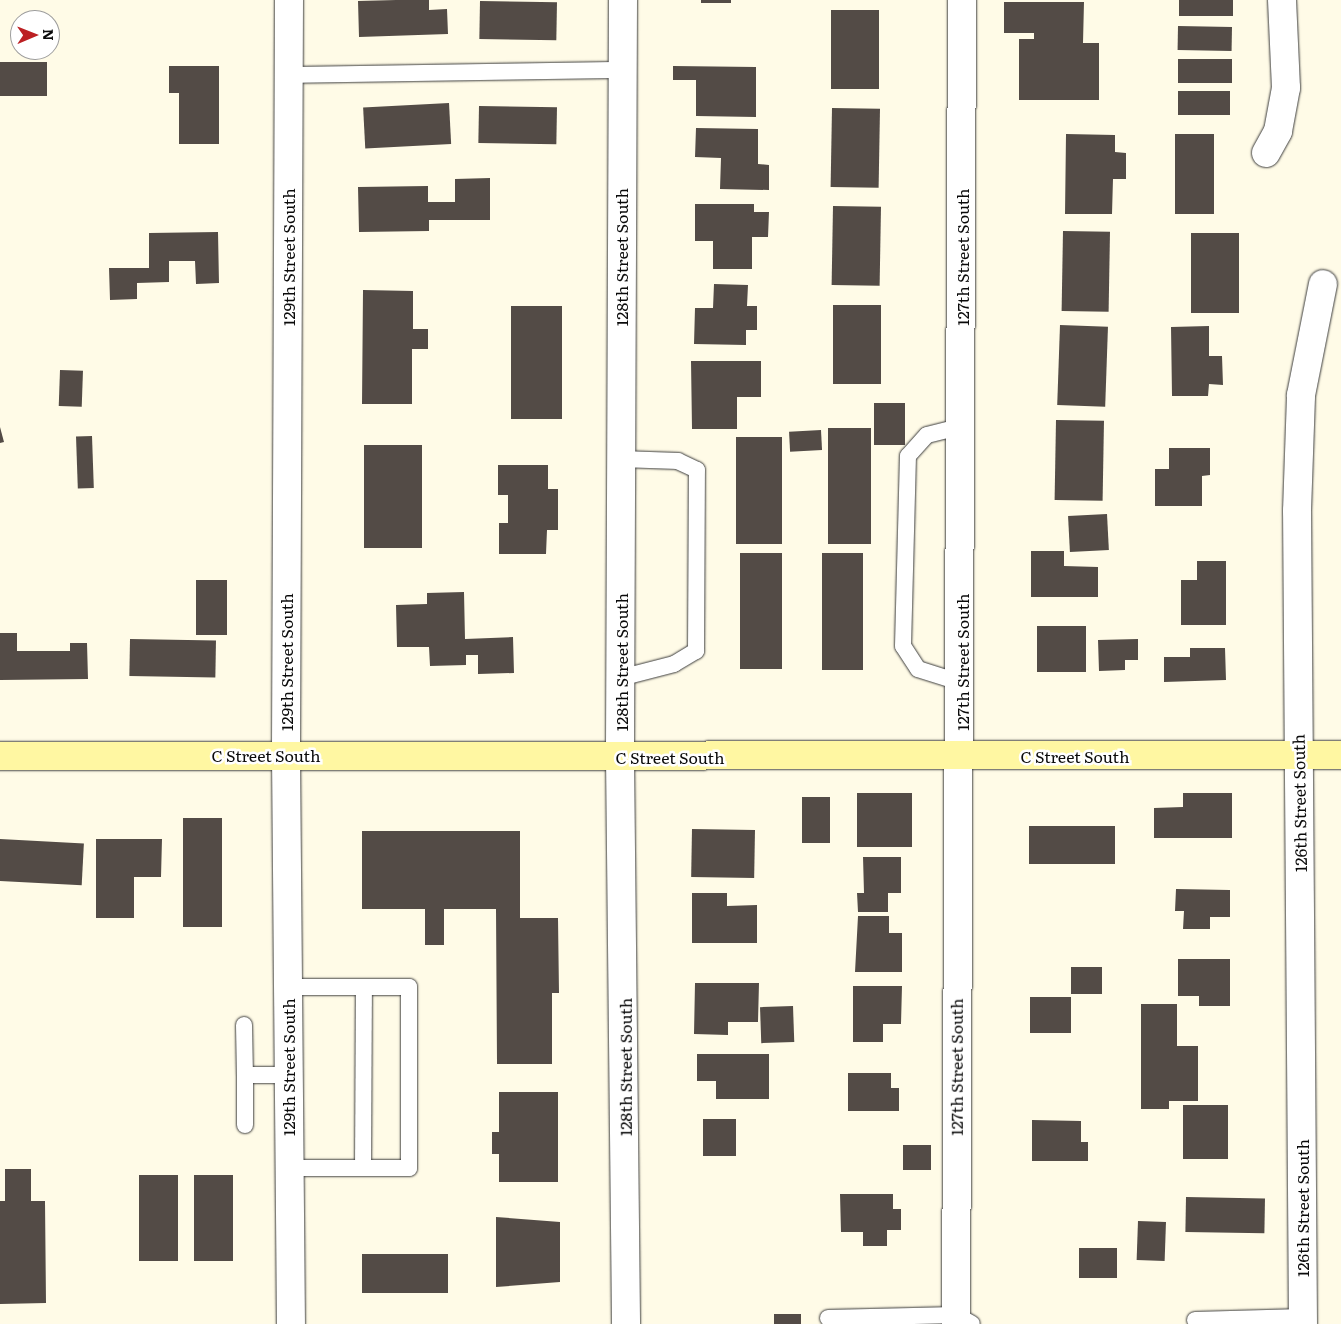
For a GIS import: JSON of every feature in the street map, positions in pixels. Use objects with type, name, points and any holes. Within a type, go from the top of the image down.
[{"type":"street","name":"129th Street South","points":[[289,0],[286,755],[291,1324]]},
{"type":"street","name":"128th Street South","points":[[623,0],[620,757],[626,1324]]},
{"type":"street","name":"127th Street South","points":[[962,0],[962,683],[955,977],[962,1321]]},
{"type":"street","points":[[1266,153],[1278,131],[1286,88],[1282,0]]},
{"type":"street","name":"126th Street South","points":[[1303,1321],[1297,511],[1301,395],[1323,284]]},
{"type":"street","name":"C Street South","points":[[0,756],[1341,755]]},
{"type":"lane","points":[[288,75],[622,70]]},
{"type":"lane","points":[[962,426],[927,435],[908,456],[903,646],[918,669],[962,683]]},
{"type":"lane","points":[[620,678],[674,664],[696,651],[697,470],[678,461],[621,459]]},
{"type":"lane","points":[[288,987],[409,987],[409,1168],[289,1168]]},
{"type":"lane","points":[[363,1168],[364,987]]},
{"type":"lane","points":[[244,1025],[245,1125]]},
{"type":"lane","points":[[245,1075],[289,1074]]},
{"type":"lane","points":[[828,1318],[962,1321]]},
{"type":"lane","points":[[1195,1320],[1303,1321]]},
{"type":"building","points":[[429,0],[429,10],[447,9],[448,34],[359,37],[358,1]]},
{"type":"building","points":[[701,0],[731,0],[731,3],[701,3]]},
{"type":"building","points":[[1179,0],[1233,0],[1233,16],[1179,16]]},
{"type":"building","points":[[480,1],[557,2],[556,40],[479,39]]},
{"type":"building","points":[[1004,2],[1084,2],[1083,43],[1099,43],[1099,100],[1019,100],[1019,39],[1034,39],[1034,33],[1004,33]]},
{"type":"building","points":[[831,10],[879,10],[879,89],[831,89]]},
{"type":"building","points":[[1178,26],[1232,27],[1232,51],[1178,50]]},
{"type":"building","points":[[1178,59],[1232,59],[1232,83],[1178,83]]},
{"type":"building","points":[[0,62],[47,62],[47,96],[0,96]]},
{"type":"building","points":[[169,66],[219,66],[219,144],[179,144],[179,93],[169,93]]},
{"type":"building","points":[[673,66],[756,67],[756,117],[696,116],[696,80],[673,80]]},
{"type":"building","points":[[1178,91],[1230,91],[1230,115],[1178,115]]},
{"type":"building","points":[[449,103],[451,144],[365,148],[363,108]]},
{"type":"building","points":[[479,106],[557,107],[556,144],[478,143]]},
{"type":"building","points":[[832,108],[880,109],[879,188],[831,187]]},
{"type":"building","points":[[696,128],[758,129],[758,164],[769,165],[769,190],[720,189],[721,158],[695,157]]},
{"type":"building","points":[[1066,134],[1115,135],[1115,152],[1126,153],[1126,179],[1113,179],[1112,214],[1065,214]]},
{"type":"building","points":[[1175,134],[1214,134],[1214,214],[1175,214]]},
{"type":"building","points":[[490,178],[490,220],[429,220],[429,231],[359,232],[358,187],[428,186],[428,202],[455,202],[455,179]]},
{"type":"building","points":[[695,204],[754,204],[754,212],[769,212],[768,237],[752,237],[752,269],[713,269],[713,241],[695,241]]},
{"type":"building","points":[[833,206],[881,207],[880,286],[832,285]]},
{"type":"building","points":[[1063,231],[1110,232],[1109,312],[1062,311]]},
{"type":"building","points":[[218,232],[219,283],[196,284],[195,261],[169,261],[169,282],[137,283],[137,299],[110,300],[109,268],[149,268],[149,233]]},
{"type":"building","points":[[1191,233],[1239,233],[1239,313],[1191,313]]},
{"type":"building","points":[[714,284],[748,285],[747,306],[757,306],[757,330],[746,330],[746,345],[694,344],[695,308],[713,308]]},
{"type":"building","points":[[363,290],[413,291],[413,329],[428,329],[428,349],[412,349],[412,404],[362,404]]},
{"type":"building","points":[[833,305],[881,305],[881,384],[833,384]]},
{"type":"building","points":[[511,306],[562,306],[562,419],[511,419]]},
{"type":"building","points":[[1060,325],[1108,327],[1105,407],[1057,405]]},
{"type":"building","points":[[1209,326],[1209,356],[1222,356],[1223,385],[1209,384],[1208,396],[1172,396],[1171,327]]},
{"type":"building","points":[[691,361],[761,361],[761,397],[737,397],[737,429],[692,429]]},
{"type":"building","points":[[60,370],[83,371],[82,407],[59,406]]},
{"type":"building","points":[[874,403],[905,403],[905,445],[874,445]]},
{"type":"building","points":[[1056,420],[1104,421],[1103,501],[1055,500]]},
{"type":"building","points":[[0,427],[4,442],[0,443]]},
{"type":"building","points":[[828,428],[871,428],[871,544],[828,544]]},
{"type":"building","points":[[821,430],[822,450],[790,452],[789,432]]},
{"type":"building","points":[[92,436],[94,488],[78,489],[76,437]]},
{"type":"building","points":[[736,437],[782,437],[782,544],[736,544]]},
{"type":"building","points":[[364,445],[422,445],[422,548],[364,548]]},
{"type":"building","points":[[1169,448],[1210,448],[1210,475],[1202,476],[1202,506],[1155,506],[1155,469],[1169,469]]},
{"type":"building","points":[[498,465],[548,465],[548,489],[558,489],[558,530],[547,530],[546,554],[499,554],[499,523],[508,523],[508,495],[498,495]]},
{"type":"building","points":[[1107,514],[1109,550],[1070,552],[1068,516]]},
{"type":"building","points":[[1031,551],[1064,551],[1064,566],[1098,567],[1098,597],[1031,597]]},
{"type":"building","points":[[740,553],[782,553],[782,669],[740,669]]},
{"type":"building","points":[[822,553],[863,553],[863,670],[822,670]]},
{"type":"building","points":[[1197,561],[1226,561],[1226,625],[1181,625],[1181,580],[1197,580]]},
{"type":"building","points":[[196,580],[227,580],[227,635],[196,635]]},
{"type":"building","points":[[464,592],[465,639],[513,637],[514,673],[478,674],[478,655],[466,655],[466,665],[430,666],[429,647],[397,647],[396,605],[427,604],[427,593]]},
{"type":"building","points":[[1037,626],[1086,626],[1086,672],[1037,672]]},
{"type":"building","points":[[0,633],[17,633],[17,651],[70,651],[70,643],[87,643],[88,679],[0,680]]},
{"type":"building","points":[[130,639],[216,641],[215,677],[129,676]]},
{"type":"building","points":[[1138,639],[1138,660],[1125,660],[1125,670],[1099,671],[1098,640]]},
{"type":"building","points":[[1190,648],[1225,648],[1226,680],[1164,682],[1164,657],[1190,657]]},
{"type":"building","points":[[857,793],[912,793],[912,847],[857,847]]},
{"type":"building","points":[[1183,793],[1232,793],[1232,838],[1154,838],[1154,808],[1183,807]]},
{"type":"building","points":[[802,797],[830,797],[830,843],[802,843]]},
{"type":"building","points":[[183,818],[222,818],[222,927],[183,927]]},
{"type":"building","points":[[1029,826],[1115,826],[1115,864],[1029,864]]},
{"type":"building","points":[[692,829],[755,830],[754,878],[691,877]]},
{"type":"building","points":[[362,831],[520,831],[520,918],[558,918],[559,993],[552,993],[552,1064],[497,1064],[496,909],[444,909],[444,945],[425,945],[425,909],[362,909]]},
{"type":"building","points":[[0,839],[84,843],[82,885],[0,881]]},
{"type":"building","points":[[96,839],[162,839],[161,877],[134,877],[134,918],[96,918]]},
{"type":"building","points":[[863,857],[901,857],[901,893],[888,893],[888,912],[858,912],[857,893],[864,893]]},
{"type":"building","points":[[1176,889],[1230,890],[1230,917],[1210,917],[1210,929],[1183,929],[1184,911],[1175,911]]},
{"type":"building","points":[[692,893],[727,893],[727,906],[757,905],[757,943],[692,943]]},
{"type":"building","points":[[858,916],[889,916],[889,933],[902,933],[902,972],[855,972]]},
{"type":"building","points":[[1178,959],[1230,959],[1230,1006],[1199,1006],[1199,996],[1178,996]]},
{"type":"building","points":[[1071,967],[1102,967],[1102,994],[1071,994]]},
{"type":"building","points":[[695,983],[759,983],[758,1022],[728,1022],[728,1035],[694,1034]]},
{"type":"building","points":[[853,986],[902,986],[901,1024],[883,1024],[883,1042],[853,1042]]},
{"type":"building","points":[[1030,997],[1071,997],[1071,1033],[1030,1033]]},
{"type":"building","points":[[1141,1004],[1177,1004],[1177,1046],[1198,1046],[1198,1101],[1169,1101],[1169,1109],[1141,1109]]},
{"type":"building","points":[[793,1006],[794,1042],[761,1043],[760,1007]]},
{"type":"building","points":[[697,1054],[769,1054],[769,1099],[716,1099],[716,1081],[697,1081]]},
{"type":"building","points":[[848,1073],[891,1073],[891,1088],[899,1088],[899,1111],[848,1111]]},
{"type":"building","points":[[499,1092],[558,1092],[558,1182],[499,1182],[499,1154],[492,1154],[492,1132],[499,1132]]},
{"type":"building","points":[[1183,1105],[1228,1105],[1228,1159],[1183,1159]]},
{"type":"building","points":[[703,1119],[736,1119],[736,1156],[703,1156]]},
{"type":"building","points":[[1032,1120],[1081,1121],[1081,1142],[1088,1142],[1088,1161],[1032,1161]]},
{"type":"building","points":[[903,1145],[931,1145],[931,1170],[903,1170]]},
{"type":"building","points":[[5,1169],[31,1169],[31,1201],[45,1201],[46,1303],[0,1304],[0,1201],[5,1201]]},
{"type":"building","points":[[139,1175],[178,1175],[178,1261],[139,1261]]},
{"type":"building","points":[[194,1175],[233,1175],[233,1261],[194,1261]]},
{"type":"building","points":[[840,1194],[893,1194],[893,1209],[901,1209],[901,1230],[887,1230],[887,1246],[863,1246],[863,1232],[841,1232]]},
{"type":"building","points":[[1186,1197],[1265,1198],[1264,1233],[1185,1232]]},
{"type":"building","points":[[496,1217],[560,1222],[560,1282],[496,1287]]},
{"type":"building","points":[[1138,1221],[1166,1222],[1165,1261],[1137,1260]]},
{"type":"building","points":[[1079,1248],[1117,1248],[1117,1278],[1079,1278]]},
{"type":"building","points":[[362,1254],[448,1254],[448,1293],[362,1293]]},
{"type":"building","points":[[774,1314],[801,1314],[801,1324],[774,1324]]}]
